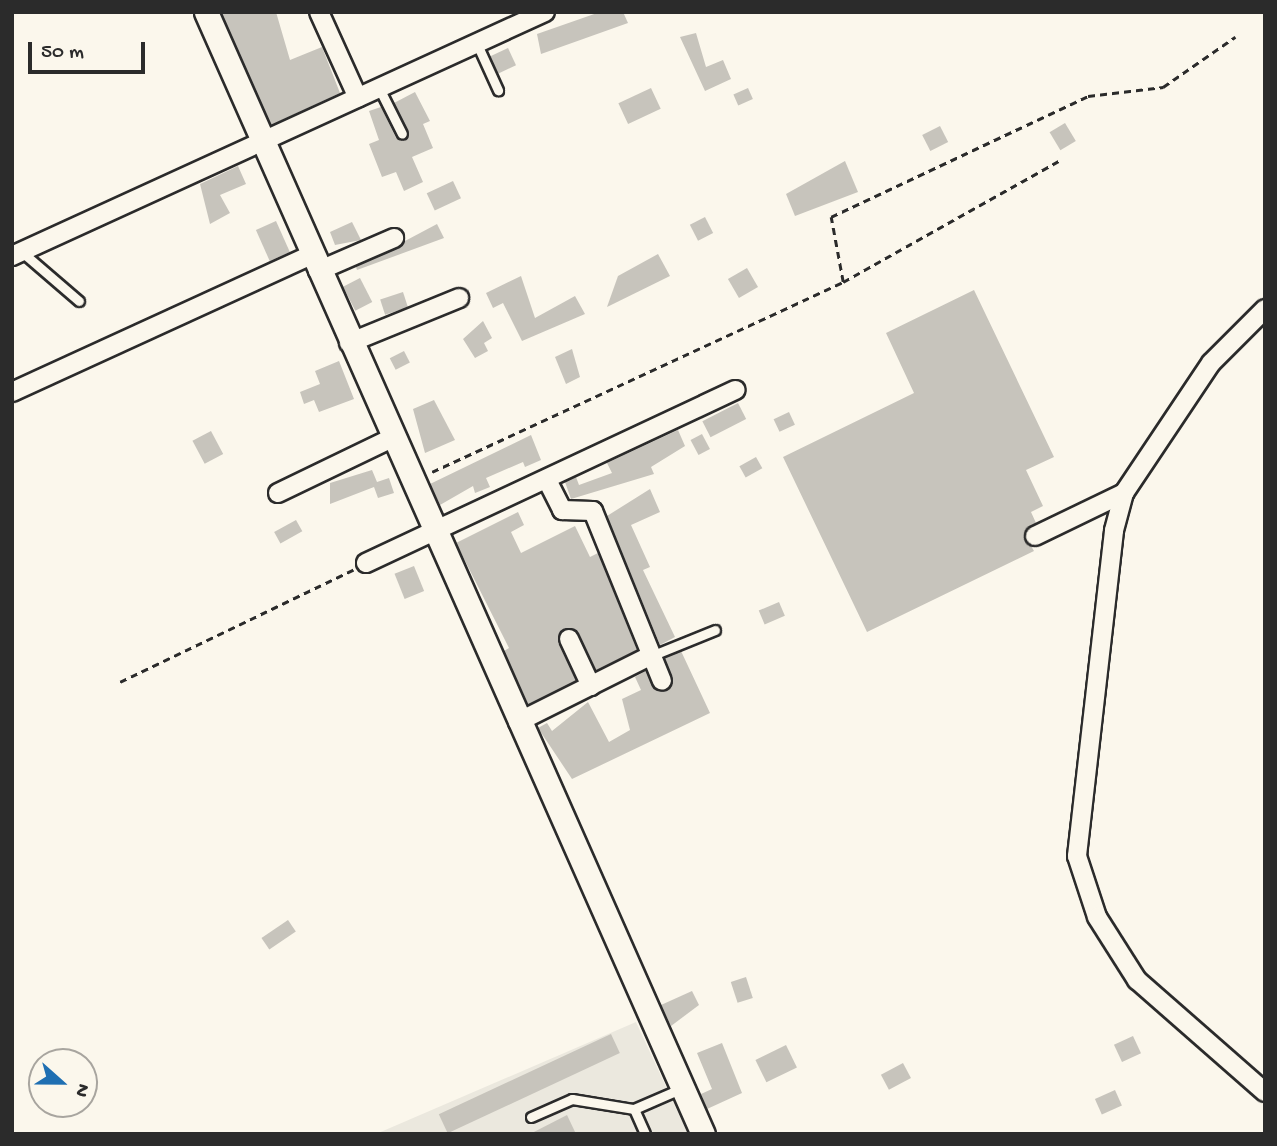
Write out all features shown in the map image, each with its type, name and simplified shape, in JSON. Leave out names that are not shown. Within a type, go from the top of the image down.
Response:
[{"type":"street","points":[[206,12],[264,140],[390,439],[413,481],[703,1134]]},
{"type":"street","points":[[319,12],[358,98]]},
{"type":"street","points":[[17,254],[541,13]]},
{"type":"street","points":[[12,392],[314,263],[394,238]]},
{"type":"street","points":[[349,342],[459,298]]},
{"type":"street","points":[[1265,309],[1211,363],[1124,493],[1114,531],[1077,856],[1083,885],[1137,980],[1265,1092]]},
{"type":"street","points":[[366,563],[436,534],[736,390]]},
{"type":"street","points":[[278,493],[390,439]]},
{"type":"street","points":[[547,480],[562,510],[593,511],[662,681]]},
{"type":"street","points":[[1035,536],[1124,493]]},
{"type":"street","points":[[569,639],[591,686]]},
{"type":"street","points":[[518,722],[650,656]]},
{"type":"lane","points":[[477,44],[498,89]]},
{"type":"lane","points":[[379,88],[402,134]]},
{"type":"lane","points":[[17,254],[79,301]]},
{"type":"lane","points":[[650,656],[715,630]]},
{"type":"lane","points":[[531,1117],[572,1099],[634,1109],[682,1088]]},
{"type":"lane","points":[[634,1109],[645,1134]]},
{"type":"path","points":[[843,282],[831,217],[1088,96],[1163,87],[1235,37]]},
{"type":"path","points":[[413,481],[843,282],[1062,159]]},
{"type":"path","points":[[120,682],[366,563]]},
{"type":"shaded area","points":[[636,1022],[688,1134],[376,1134]]},
{"type":"building","points":[[221,12],[276,12],[290,60],[322,47],[340,93],[271,125]]},
{"type":"building","points":[[600,12],[623,12],[628,23],[541,54],[537,34]]},
{"type":"building","points":[[696,33],[706,67],[723,60],[731,79],[705,91],[680,37]]},
{"type":"building","points":[[508,48],[516,65],[498,74],[490,56]]},
{"type":"building","points":[[651,88],[661,109],[628,124],[618,103]]},
{"type":"building","points":[[748,88],[753,99],[738,105],[733,95]]},
{"type":"building","points":[[415,92],[430,121],[423,124],[433,148],[412,157],[423,182],[404,191],[396,172],[382,177],[369,144],[379,140],[369,111],[381,107],[396,138],[404,140],[408,132],[394,103]]},
{"type":"building","points":[[1065,123],[1076,141],[1060,150],[1050,132]]},
{"type":"building","points":[[940,126],[948,142],[930,151],[922,135]]},
{"type":"building","points":[[845,161],[858,192],[795,216],[786,194]]},
{"type":"building","points":[[238,166],[246,184],[220,195],[230,213],[210,224],[200,184]]},
{"type":"building","points":[[453,181],[461,198],[435,210],[427,193]]},
{"type":"building","points":[[705,217],[713,233],[698,241],[690,225]]},
{"type":"building","points":[[276,221],[290,252],[270,261],[256,230]]},
{"type":"building","points":[[352,222],[361,240],[335,245],[330,232]]},
{"type":"building","points":[[437,224],[444,238],[357,270],[356,267]]},
{"type":"building","points":[[658,254],[670,276],[607,307],[618,276]]},
{"type":"building","points":[[747,268],[758,287],[739,298],[728,279]]},
{"type":"building","points":[[521,276],[535,318],[575,296],[585,314],[522,341],[503,303],[493,308],[486,293]]},
{"type":"building","points":[[360,278],[372,302],[355,311],[343,287]]},
{"type":"building","points":[[974,290],[1054,457],[1026,470],[1043,506],[1031,512],[1036,523],[1024,534],[1034,551],[867,632],[783,457],[914,393],[886,333]]},
{"type":"building","points":[[403,292],[408,307],[385,315],[380,299]]},
{"type":"building","points":[[483,321],[492,338],[484,343],[488,351],[475,358],[463,339]]},
{"type":"building","points":[[572,349],[580,377],[566,384],[555,357]]},
{"type":"building","points":[[404,351],[410,363],[396,370],[390,358]]},
{"type":"building","points":[[339,361],[354,399],[319,412],[314,400],[304,404],[300,392],[320,384],[315,371]]},
{"type":"building","points":[[434,400],[455,440],[425,453],[413,409]]},
{"type":"building","points":[[738,403],[746,419],[711,437],[702,421]]},
{"type":"building","points":[[789,412],[795,425],[780,432],[774,419]]},
{"type":"building","points":[[678,430],[685,446],[651,467],[654,474],[571,499],[565,482],[576,477],[579,485],[612,473],[607,463]]},
{"type":"building","points":[[211,431],[223,454],[205,464],[192,441]]},
{"type":"building","points":[[702,434],[710,449],[699,455],[691,440]]},
{"type":"building","points":[[531,435],[541,460],[525,467],[523,462],[486,478],[490,487],[475,493],[473,486],[440,505],[430,484]]},
{"type":"building","points":[[756,457],[762,468],[746,478],[739,466]]},
{"type":"building","points":[[372,470],[377,482],[389,478],[394,493],[378,498],[374,487],[330,504],[330,483]]},
{"type":"building","points":[[650,489],[660,512],[631,525],[650,567],[643,570],[675,637],[660,645],[607,516]]},
{"type":"building","points":[[518,512],[524,525],[511,532],[521,553],[575,526],[590,557],[598,553],[637,650],[596,670],[579,634],[564,629],[558,643],[576,680],[528,704],[504,651],[509,648],[456,543]]},
{"type":"building","points":[[296,520],[302,531],[280,543],[274,532]]},
{"type":"building","points":[[414,566],[424,591],[405,599],[395,574]]},
{"type":"building","points":[[779,602],[785,616],[765,624],[759,611]]},
{"type":"building","points":[[681,651],[710,713],[572,779],[538,728],[547,723],[552,731],[588,702],[609,742],[630,730],[622,699],[641,690],[635,677],[646,671],[655,689],[667,691],[673,682],[665,658]]},
{"type":"building","points":[[288,920],[296,932],[269,950],[261,938]]},
{"type":"building","points":[[746,977],[753,998],[738,1003],[731,982]]},
{"type":"building","points":[[692,991],[699,1005],[671,1026],[661,1005]]},
{"type":"building","points":[[611,1034],[620,1053],[448,1133],[439,1114]]},
{"type":"building","points":[[1133,1036],[1141,1053],[1122,1062],[1114,1045]]},
{"type":"building","points":[[722,1043],[742,1093],[707,1109],[701,1094],[712,1089],[697,1053]]},
{"type":"building","points":[[786,1045],[797,1067],[766,1082],[755,1060]]},
{"type":"building","points":[[903,1063],[911,1078],[889,1090],[881,1075]]},
{"type":"building","points":[[1115,1090],[1122,1106],[1102,1114],[1095,1099]]},
{"type":"building","points":[[567,1115],[576,1134],[530,1134]]}]
